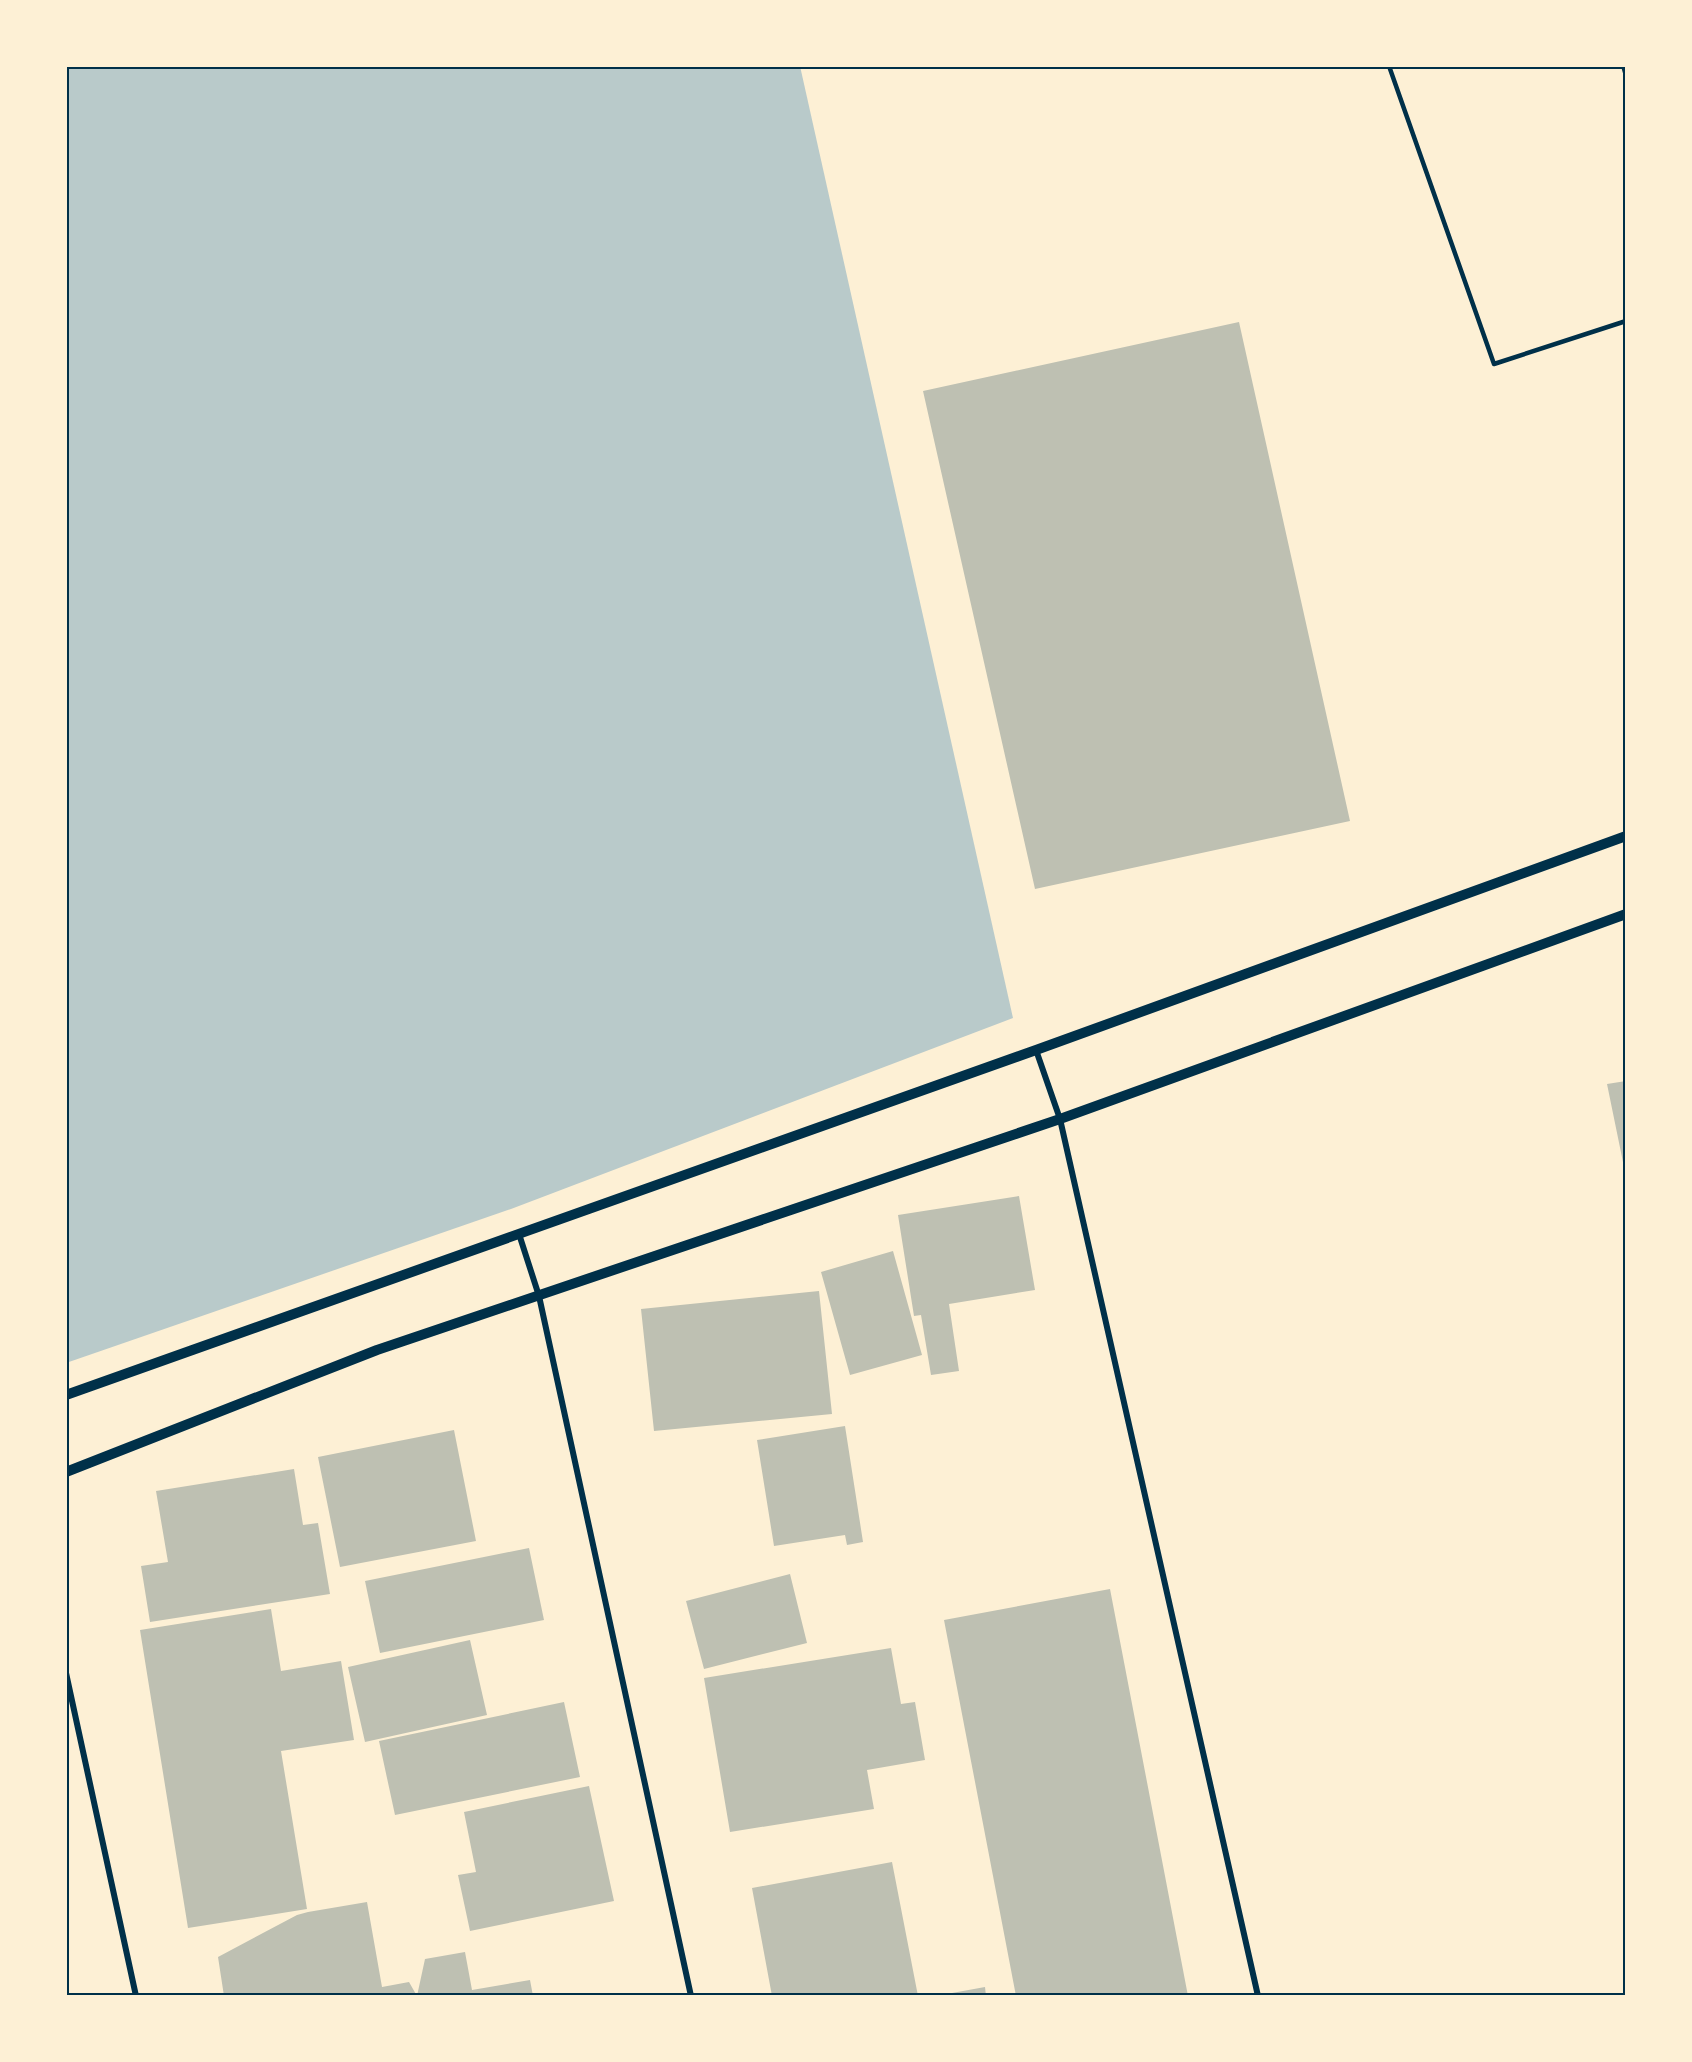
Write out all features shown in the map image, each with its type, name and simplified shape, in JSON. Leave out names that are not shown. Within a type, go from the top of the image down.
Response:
[{"type":"street","points":[[1624,66],[1626,73]]},
{"type":"street","points":[[66,1395],[1036,1050],[1626,836]]},
{"type":"street","points":[[66,1472],[377,1350],[1060,1119],[1626,914]]},
{"type":"street","points":[[1036,1050],[1060,1119],[1258,1996]]},
{"type":"street","points":[[519,1234],[540,1296],[691,1996]]},
{"type":"street","points":[[66,1673],[136,1996]]},
{"type":"lane","points":[[1389,66],[1494,364],[1626,321]]},
{"type":"shaded area","points":[[66,66],[800,66],[1013,1018],[511,1209],[66,1363]]},
{"type":"building","points":[[1239,322],[1350,821],[1035,889],[923,391]]},
{"type":"building","points":[[1626,1081],[1626,1172],[1625,1172],[1607,1084]]},
{"type":"building","points":[[1019,1196],[1035,1290],[949,1304],[959,1371],[931,1375],[921,1315],[914,1316],[898,1215]]},
{"type":"building","points":[[893,1251],[922,1355],[850,1375],[821,1272]]},
{"type":"building","points":[[819,1291],[832,1414],[654,1431],[641,1309]]},
{"type":"building","points":[[845,1426],[863,1542],[847,1545],[845,1535],[774,1546],[757,1440]]},
{"type":"building","points":[[454,1430],[476,1541],[340,1567],[318,1457]]},
{"type":"building","points":[[294,1469],[303,1525],[318,1523],[330,1594],[150,1622],[141,1566],[168,1562],[156,1491]]},
{"type":"building","points":[[529,1548],[544,1620],[380,1653],[365,1581]]},
{"type":"building","points":[[790,1574],[807,1643],[704,1669],[686,1601]]},
{"type":"building","points":[[1110,1589],[1188,1996],[1016,1996],[944,1620]]},
{"type":"building","points":[[271,1609],[281,1671],[341,1661],[354,1740],[281,1751],[307,1909],[188,1928],[140,1630]]},
{"type":"building","points":[[470,1640],[487,1715],[365,1742],[348,1667]]},
{"type":"building","points":[[891,1648],[901,1704],[915,1702],[925,1760],[867,1770],[874,1809],[730,1832],[704,1678]]},
{"type":"building","points":[[564,1702],[580,1777],[395,1815],[379,1741]]},
{"type":"building","points":[[589,1786],[614,1901],[470,1931],[458,1875],[476,1872],[464,1812]]},
{"type":"building","points":[[892,1862],[918,1996],[772,1996],[752,1888]]},
{"type":"building","points":[[367,1902],[382,1987],[409,1982],[417,1996],[224,1996],[218,1957],[297,1915]]},
{"type":"building","points":[[465,1952],[472,1990],[530,1980],[533,1996],[417,1996],[425,1959]]},
{"type":"building","points":[[985,1987],[986,1996],[941,1996],[941,1995]]}]
